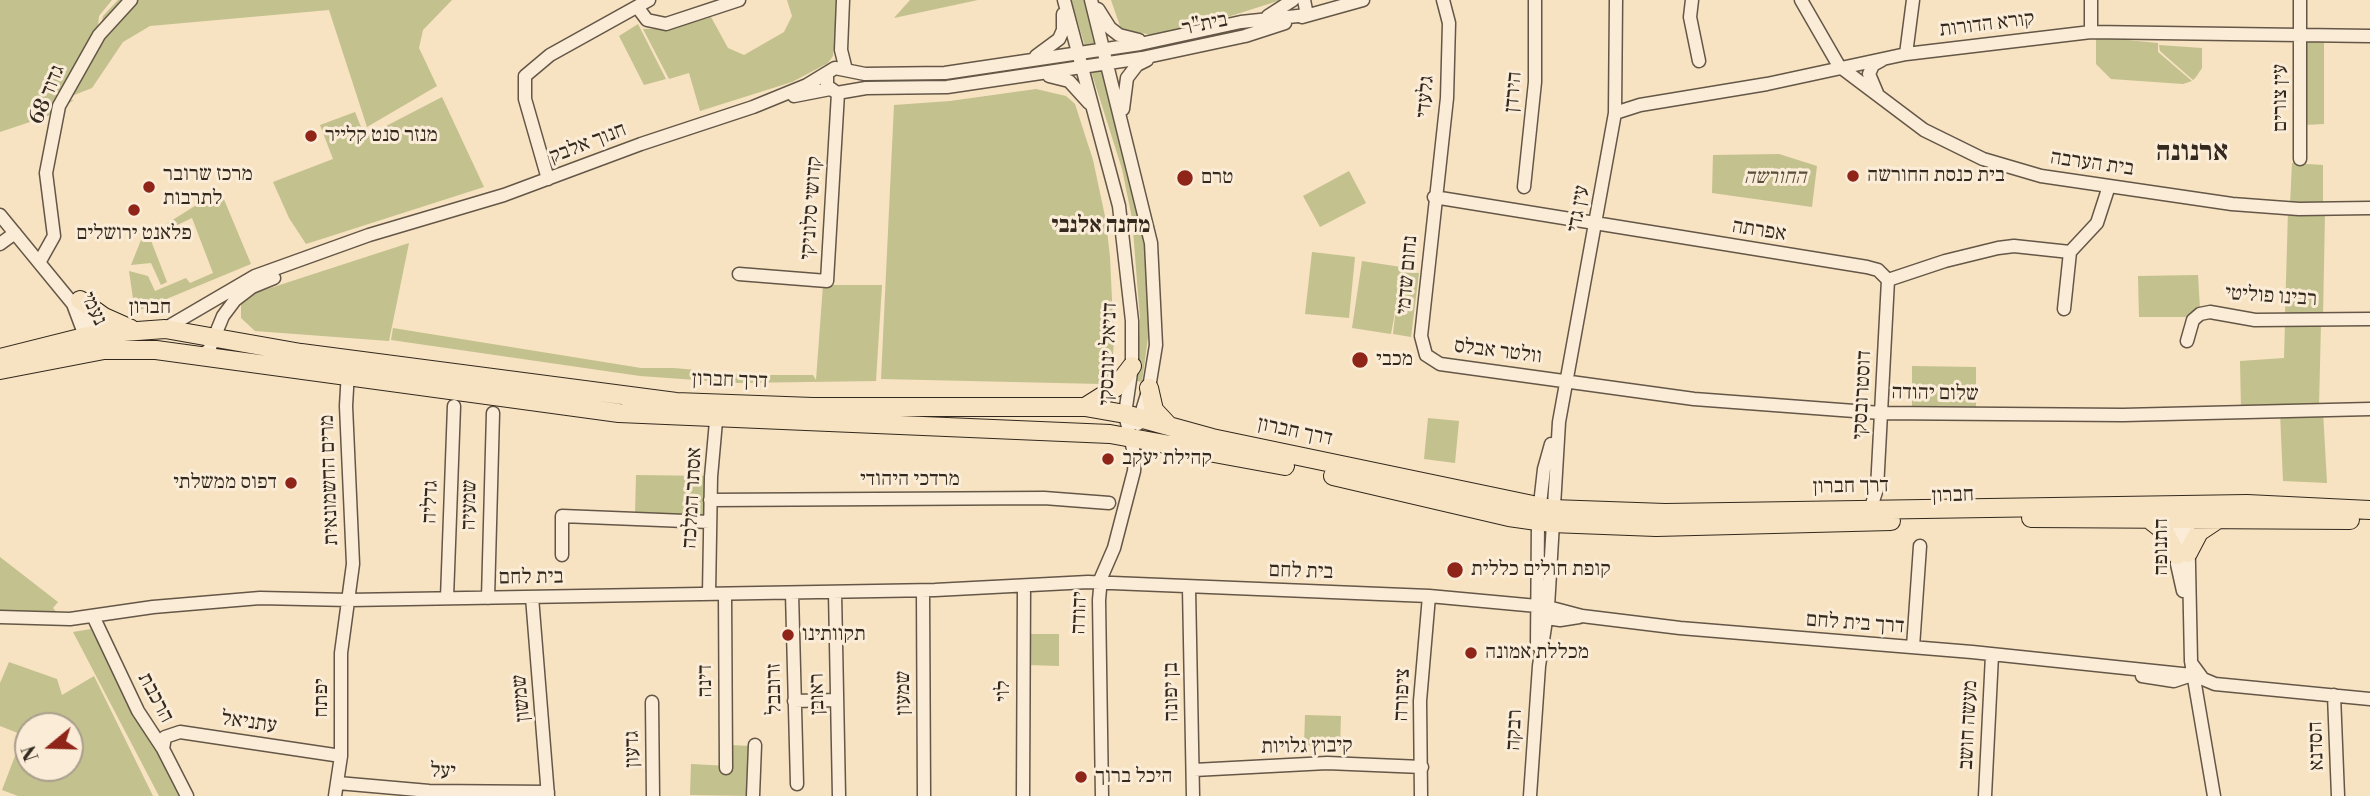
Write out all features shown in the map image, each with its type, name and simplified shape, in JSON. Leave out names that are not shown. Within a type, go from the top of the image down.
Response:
[{"type":"highway","points":[[80,300],[106,318],[134,330]]},
{"type":"highway","name":"חברון","points":[[91,340],[134,330],[165,329],[214,339]]},
{"type":"highway","name":"דרך חברון","points":[[214,339],[349,366],[606,395],[717,412],[1130,436],[1545,516],[1870,510],[2182,515],[2290,505],[2370,510]]},
{"type":"highway","points":[[0,358],[91,340]]},
{"type":"highway","points":[[0,370],[91,340]]},
{"type":"highway","name":"חברון","points":[[91,340],[136,349],[201,355]]},
{"type":"highway","points":[[201,355],[277,366],[349,366]]},
{"type":"highway","points":[[1085,407],[1115,388],[1132,366]]},
{"type":"highway","points":[[1149,388],[1154,410],[1168,425]]},
{"type":"highway","name":"דרך חברון","points":[[717,412],[1085,407],[1133,416],[1214,438],[1545,516]]},
{"type":"highway","name":"חברון","points":[[1545,516],[1667,527],[1991,518],[2150,520],[2182,515],[2220,519],[2370,521]]},
{"type":"highway","points":[[2150,520],[2164,531],[2183,554],[2198,534],[2220,519]]},
{"type":"street","name":"גדוד 68","points":[[45,265],[52,244],[53,221],[46,159],[59,106],[100,35],[131,0]]},
{"type":"street","points":[[548,179],[525,99],[525,76],[550,55],[644,4],[648,20],[666,24],[740,0]]},
{"type":"street","points":[[839,71],[850,84],[838,91],[826,82],[839,71],[843,0]]},
{"type":"street","points":[[1021,62],[1044,52],[1059,39],[1063,30],[1063,0]]},
{"type":"street","name":"דניאל ינובסקי","points":[[1063,0],[1096,113],[1119,206],[1127,257],[1132,321],[1133,416],[1130,436]]},
{"type":"street","points":[[1092,0],[1110,28],[1119,35],[1153,41]]},
{"type":"street","name":"דניאל ינובסקי","points":[[1092,0],[1151,243],[1156,345],[1149,388],[1133,416]]},
{"type":"street","name":"בית\"ר","points":[[1108,64],[1245,36],[1363,0]]},
{"type":"street","name":"גלעדי","points":[[1434,197],[1448,79],[1449,23],[1444,0]]},
{"type":"street","name":"הירדן","points":[[1524,187],[1535,82],[1535,0]]},
{"type":"street","name":"עין גדי","points":[[1545,516],[1559,422],[1615,113],[1616,0]]},
{"type":"street","points":[[1692,0],[1690,17],[1699,61]]},
{"type":"street","points":[[1801,0],[1839,66]]},
{"type":"street","points":[[1906,54],[1913,0]]},
{"type":"street","points":[[2091,0],[2091,33]]},
{"type":"street","name":"עין צורים","points":[[2300,0],[2300,159]]},
{"type":"street","points":[[1296,1],[1307,15]]},
{"type":"street","name":"בית\"ר","points":[[1251,21],[1296,1]]},
{"type":"street","name":"בית\"ר","points":[[1104,49],[1251,21],[1307,15]]},
{"type":"street","name":"קורא הדורות","points":[[1615,113],[1906,54],[2091,33],[2370,36]]},
{"type":"street","name":"חנוך אלבק","points":[[165,329],[184,321],[255,276],[369,235],[548,179],[753,107],[839,71],[927,75],[1104,49]]},
{"type":"street","points":[[1123,124],[1127,78],[1137,65],[1156,55]]},
{"type":"street","points":[[1886,103],[1868,77],[1872,65],[1889,57]]},
{"type":"street","name":"חנוך אלבק","points":[[753,107],[838,91],[947,87],[1108,64]]},
{"type":"street","name":"בית הערבה","points":[[1839,66],[1924,130],[1983,159],[2041,176],[2232,204],[2299,209],[2370,208]]},
{"type":"street","points":[[1017,77],[1051,76],[1069,81],[1081,91],[1096,113]]},
{"type":"street","name":"קדושי סלוניקי","points":[[740,274],[827,281],[838,91]]},
{"type":"street","points":[[2064,309],[2070,252],[2097,223],[2109,186]]},
{"type":"street","name":"אפרתה","points":[[1434,197],[1878,270],[1888,280]]},
{"type":"street","name":"נחום שדמי","points":[[1426,355],[1421,336],[1434,197]]},
{"type":"street","name":"נעמי","points":[[0,215],[80,300],[91,340]]},
{"type":"street","name":"חנוך אלבק","points":[[201,355],[209,350],[228,308],[252,286],[428,225],[436,216]]},
{"type":"street","points":[[0,244],[15,233]]},
{"type":"street","points":[[1888,280],[1945,261],[2014,246],[2070,252]]},
{"type":"street","name":"נעמי","points":[[45,265],[73,304],[91,340]]},
{"type":"street","name":"דוסטרובסקי","points":[[1870,510],[1877,489],[1888,280]]},
{"type":"street","name":"רבינו פוליטי","points":[[2187,341],[2193,320],[2210,312],[2255,320],[2370,319]]},
{"type":"street","name":"וולטר אבלס","points":[[1426,355],[1440,364],[1568,380]]},
{"type":"street","name":"מרים החשמונאית","points":[[349,366],[346,406],[353,564],[349,600]]},
{"type":"street","name":"שלום יהודה","points":[[1568,380],[1694,399],[1881,413],[2304,412],[2370,409]]},
{"type":"street","name":"גדליה","points":[[447,598],[454,406]]},
{"type":"street","name":"אסתר המלכה","points":[[709,594],[710,500],[717,412]]},
{"type":"street","name":"שמעיה","points":[[488,598],[493,414]]},
{"type":"street","name":"יהודה","points":[[1102,796],[1100,583],[1114,548],[1134,471],[1130,436]]},
{"type":"street","name":"מרדכי היהודי","points":[[710,500],[1044,498],[1109,503]]},
{"type":"street","name":"התנופה","points":[[2182,515],[2183,554],[2179,577],[2188,603],[2190,661],[2214,796]]},
{"type":"street","points":[[562,555],[562,516],[710,522]]},
{"type":"street","name":"רבקה","points":[[1543,610],[1536,582],[1545,516]]},
{"type":"street","name":"רבקה","points":[[1531,796],[1543,610],[1545,516]]},
{"type":"street","points":[[1913,648],[1920,546]]},
{"type":"street","points":[[1511,604],[1527,593],[1536,582]]},
{"type":"street","name":"בית לחם","points":[[0,617],[47,619],[93,616],[223,599],[349,600],[792,593],[1100,583],[1429,596],[1543,610]]},
{"type":"street","name":"לוי","points":[[1023,796],[1024,586]]},
{"type":"street","name":"בית לחם","points":[[1064,586],[1090,592],[1099,600]]},
{"type":"street","name":"בן יפונה","points":[[1189,588],[1193,796]]},
{"type":"street","name":"שמעון","points":[[923,590],[924,796]]},
{"type":"street","name":"ראובן","points":[[835,592],[839,796]]},
{"type":"street","name":"זרובבל","points":[[792,593],[797,784]]},
{"type":"street","name":"דינה","points":[[725,594],[726,768]]},
{"type":"street","name":"ציפורה","points":[[1421,796],[1420,701],[1429,596]]},
{"type":"street","name":"שמשון","points":[[532,597],[548,794]]},
{"type":"street","name":"יפתח","points":[[335,796],[341,756],[341,653],[349,600]]},
{"type":"street","name":"דרך בית לחם","points":[[1543,610],[1837,643],[2125,669],[2164,681],[2177,681],[2192,675]]},
{"type":"street","name":"הרכבת","points":[[93,616],[138,711],[163,749],[187,796]]},
{"type":"street","name":"מעשה חושב","points":[[1985,796],[1992,655]]},
{"type":"street","points":[[2190,661],[2207,681],[2370,699]]},
{"type":"street","name":"הסדנא","points":[[2334,695],[2338,796]]},
{"type":"street","points":[[794,701],[837,700]]},
{"type":"street","name":"גדעון","points":[[652,702],[653,796]]},
{"type":"street","name":"עתניאל","points":[[163,749],[165,737],[176,732],[341,756]]},
{"type":"street","points":[[753,796],[755,745]]},
{"type":"street","name":"קיבוץ גלויות","points":[[1194,770],[1327,763],[1422,766]]},
{"type":"street","name":"יעל","points":[[338,783],[429,794],[548,794]]},
{"type":"green space","points":[[0,0],[112,0],[99,16],[98,27],[57,102],[74,100],[48,116],[0,132]]},
{"type":"green space","points":[[118,0],[452,0],[423,30],[419,48],[437,86],[367,127],[329,10],[150,26],[123,42],[92,88],[64,99],[95,47],[103,16]]},
{"type":"green space","points":[[787,0],[839,0],[833,56],[828,63],[792,82],[700,111],[689,73],[669,79],[643,29],[674,28],[711,17],[728,48],[744,55],[784,32],[792,16]]},
{"type":"green space","points":[[910,0],[978,0],[894,18]]},
{"type":"green space","points":[[1071,0],[1085,0],[1098,46],[1085,46]]},
{"type":"green space","points":[[1111,0],[1281,0],[1215,21],[1152,35],[1121,29]]},
{"type":"green space","points":[[638,24],[666,79],[644,85],[619,36]]},
{"type":"green space","points":[[2096,37],[2158,43],[2158,52],[2192,81],[2183,84],[2111,79],[2096,64]]},
{"type":"green space","points":[[2302,41],[2324,42],[2324,124],[2304,125]]},
{"type":"green space","points":[[2159,45],[2202,48],[2202,68],[2196,77],[2193,80],[2160,51]]},
{"type":"green space","points":[[1102,69],[1146,246],[1149,330],[1142,382],[1137,381],[1140,319],[1132,218],[1122,169],[1091,71]]},
{"type":"green space","points":[[1036,89],[1066,96],[1075,104],[1093,160],[1106,221],[1110,257],[1114,342],[1111,378],[1102,384],[881,379],[894,105],[950,101]]},
{"type":"green space","points":[[442,97],[484,187],[306,244],[289,218],[273,182],[333,159],[320,125],[355,112],[365,137]]},
{"type":"green space","name":"החורשה","points":[[1779,154],[1817,166],[1812,207],[1712,193],[1713,155]]},
{"type":"green space","points":[[2292,163],[2323,165],[2323,205],[2290,205]]},
{"type":"green space","points":[[1349,171],[1366,203],[1320,227],[1303,196]]},
{"type":"green space","points":[[220,190],[251,264],[135,312],[129,271],[148,276],[155,291],[186,278],[190,283],[213,273],[192,218],[150,238],[167,282],[161,285],[151,263],[131,265],[141,240]]},
{"type":"green space","points":[[2288,211],[2325,213],[2323,316],[2285,315]]},
{"type":"green space","points":[[409,243],[389,341],[255,331],[241,318],[241,303],[255,293]]},
{"type":"green space","points":[[1312,252],[1355,257],[1349,318],[1305,314]]},
{"type":"green space","points":[[1362,261],[1401,267],[1401,272],[1419,273],[1411,337],[1393,334],[1396,307],[1391,334],[1352,328]]},
{"type":"green space","points":[[2198,275],[2200,309],[2189,317],[2139,317],[2138,276]]},
{"type":"green space","points":[[823,285],[882,285],[876,381],[738,383],[640,376],[391,340],[393,328],[641,368],[751,375],[813,375],[816,380]]},
{"type":"green space","points":[[2285,323],[2321,323],[2319,406],[2241,409],[2240,361],[2284,358]]},
{"type":"green space","points":[[1912,366],[1976,367],[1976,407],[1912,406]]},
{"type":"green space","points":[[2323,411],[2327,483],[2283,481],[2280,412]]},
{"type":"green space","points":[[1428,418],[1459,421],[1455,463],[1424,459]]},
{"type":"green space","points":[[636,475],[708,476],[705,518],[635,515]]},
{"type":"green space","points":[[0,557],[58,602],[53,608],[59,615],[0,613]]},
{"type":"green space","points":[[91,629],[183,796],[159,796],[73,632]]},
{"type":"green space","points":[[1028,634],[1059,634],[1059,666],[1028,665]]},
{"type":"green space","points":[[9,662],[57,679],[62,695],[94,676],[153,796],[18,796],[2,790],[14,759],[14,782],[84,782],[84,712],[14,712],[14,731],[0,726],[0,683]]},
{"type":"green space","points":[[1305,715],[1341,716],[1340,746],[1304,745]]},
{"type":"green space","points":[[730,745],[751,746],[750,796],[690,795],[691,764],[729,766]]},
{"type":"place","name":"מנזר סנט קלייר","points":[[311,136]]},
{"type":"place","name":"בית כנסת החורשה","points":[[1853,176]]},
{"type":"place","name":"טרם","points":[[1185,178]]},
{"type":"place","name":"מרכז שרובר לתרבות","points":[[149,187]]},
{"type":"place","name":"פלאנט ירושלים","points":[[134,210]]},
{"type":"place","name":"מכבי","points":[[1360,360]]},
{"type":"place","name":"קהילת יעקב","points":[[1108,459]]},
{"type":"place","name":"דפוס ממשלתי","points":[[291,483]]},
{"type":"place","name":"קופת חולים כללית","points":[[1455,570]]},
{"type":"place","name":"תקוותינו","points":[[788,635]]},
{"type":"place","name":"מכללת אמונה","points":[[1471,653]]},
{"type":"place","name":"היכל ברוך","points":[[1081,777]]},
{"type":"district","name":"ארנונה","points":[[2192,153]]},
{"type":"district","name":"מחנה אלנבי","points":[[1101,226]]}]
